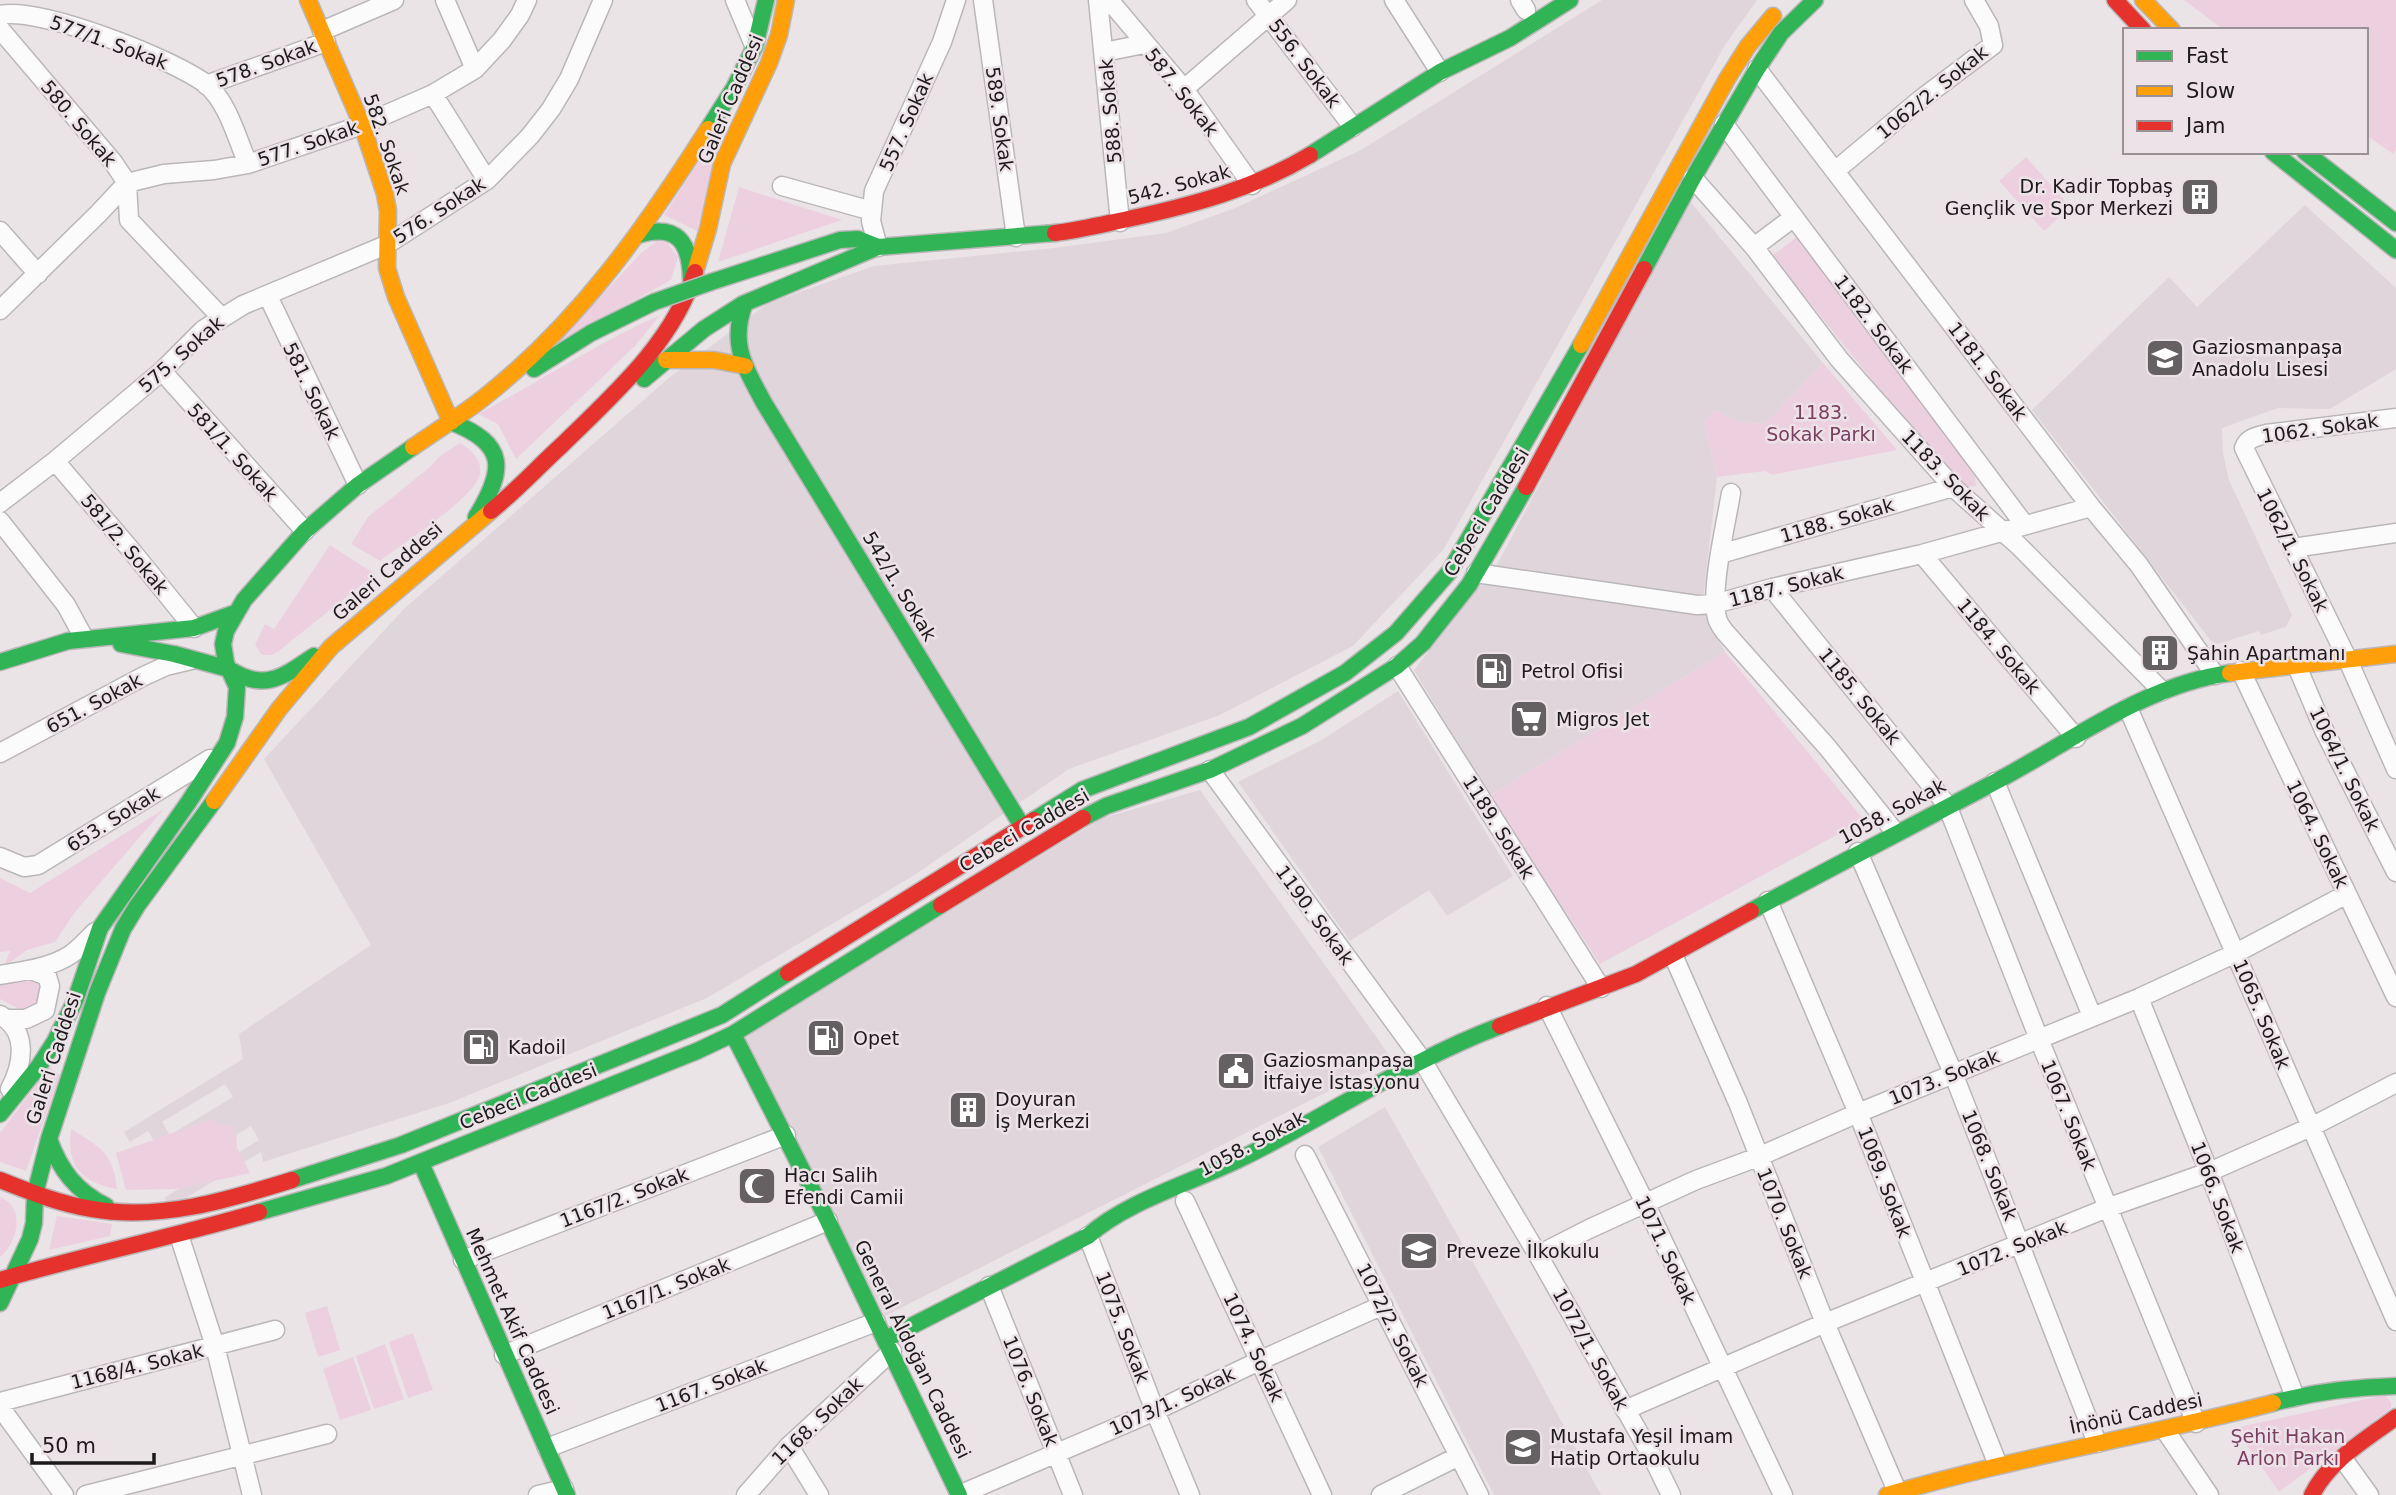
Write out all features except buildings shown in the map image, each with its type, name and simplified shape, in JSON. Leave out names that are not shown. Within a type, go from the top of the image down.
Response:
[{"type":"main road","name":"582. Sokak","points":[[308,0],[362,125],[385,194],[387,268],[396,297],[450,422]]},
{"type":"main road","name":"Galeri Caddesi","points":[[1,1113],[39,1066],[55,1041],[75,1001],[100,928],[222,752],[236,717],[237,687],[223,653],[226,631],[235,613],[255,586],[305,531],[358,485],[486,395],[558,329],[604,280],[638,235],[728,97],[755,46],[766,0]]},
{"type":"main road","name":"Galeri Caddesi","points":[[0,1303],[7,1278],[30,1239],[34,1223],[35,1194],[49,1139],[97,993],[123,929],[279,709],[331,647],[466,530],[508,498],[647,356],[672,321],[691,285],[708,229],[722,164],[769,63],[779,35],[786,0]]},
{"type":"main road","name":"542. Sokak","points":[[1458,62],[1523,5],[1543,0]]},
{"type":"main road","name":"542. Sokak","points":[[878,247],[1016,237],[1120,222],[1252,186],[1309,156],[1440,72],[1510,38],[1570,0]]},
{"type":"main road","points":[[2115,0],[2141,28]]},
{"type":"main road","points":[[2143,0],[2170,28]]},
{"type":"main road","name":"Cebeci Caddesi","points":[[7,1278],[179,1235],[373,1180],[422,1163],[733,1034],[1064,828],[1106,807],[1210,770],[1303,726],[1397,666],[1423,643],[1472,579],[1546,452],[1693,178],[1770,48],[1822,3]]},
{"type":"main road","name":"Cebeci Caddesi","points":[[0,1180],[73,1205],[118,1212],[181,1209],[229,1199],[401,1145],[722,1015],[1082,790],[1248,727],[1345,673],[1396,633],[1450,571],[1564,375],[1727,79],[1748,46],[1783,5]]},
{"type":"main road","points":[[2276,154],[2396,250]]},
{"type":"main road","points":[[2308,154],[2396,223]]},
{"type":"main road","points":[[638,235],[657,229],[676,234],[684,243],[690,260],[691,285]]},
{"type":"main road","points":[[486,395],[509,385],[591,333],[653,302],[840,240],[858,239],[878,247]]},
{"type":"main road","points":[[588,419],[624,396],[707,327],[745,303],[878,247]]},
{"type":"main road","name":"542/1. Sokak","points":[[745,303],[738,317],[735,333],[739,354],[764,403],[1035,847]]},
{"type":"main road","points":[[666,360],[713,360],[745,366]]},
{"type":"main road","points":[[450,422],[477,432],[486,440],[495,453],[497,466],[492,490],[466,530]]},
{"type":"main road","points":[[1450,571],[1472,579]]},
{"type":"main road","points":[[1,660],[84,638],[194,628],[235,613]]},
{"type":"main road","points":[[104,637],[130,647],[174,654],[229,669],[250,681],[272,682],[331,647]]},
{"type":"main road","name":"1058. Sokak","points":[[1088,1236],[1101,1235],[1298,1143],[1422,1060],[1547,1006],[1601,988],[1673,955],[1895,832],[1995,782],[2162,691],[2241,671],[2396,654]]},
{"type":"main road","name":"General Aldoğan Caddesi","points":[[722,1015],[786,1135],[959,1495]]},
{"type":"main road","points":[[422,1163],[424,1149],[439,1130]]},
{"type":"main road","points":[[49,1139],[57,1164],[70,1181],[97,1202],[118,1212]]},
{"type":"main road","name":"Mehmet Akif Caddesi","points":[[422,1163],[565,1492]]},
{"type":"main road","name":"1058. Sokak","points":[[889,1345],[989,1286],[1088,1236],[1098,1226],[1121,1213],[1174,1201]]},
{"type":"main road","name":"İnönü Caddesi","points":[[1892,1493],[1998,1465],[2196,1423],[2295,1396],[2396,1386]]},
{"type":"main road","points":[[2310,1492],[2343,1459],[2396,1417]]},
{"type":"street","name":"578. Sokak","points":[[206,85],[324,36],[394,0]]},
{"type":"street","points":[[445,0],[475,69]]},
{"type":"street","name":"577. Sokak","points":[[127,183],[164,174],[248,164],[362,125],[433,94],[475,69],[502,40],[527,0]]},
{"type":"street","name":"576. Sokak","points":[[386,246],[487,180],[530,136],[569,79],[603,0]]},
{"type":"street","points":[[735,0],[755,46]]},
{"type":"street","name":"557. Sokak","points":[[878,247],[871,221],[874,191],[942,41],[956,0]]},
{"type":"street","name":"589. Sokak","points":[[983,0],[1016,237]]},
{"type":"street","name":"588. Sokak","points":[[1098,0],[1120,222]]},
{"type":"street","name":"587. Sokak","points":[[1109,0],[1184,89],[1252,186]]},
{"type":"street","name":"556. Sokak","points":[[1256,0],[1353,127]]},
{"type":"street","points":[[1184,89],[1287,0]]},
{"type":"street","points":[[1394,0],[1440,72]]},
{"type":"street","name":"1062/2. Sokak","points":[[1835,172],[1920,100],[1993,46],[1989,26],[1974,0]]},
{"type":"street","name":"577/1. Sokak","points":[[0,15],[33,15],[77,27],[170,62],[206,85],[222,104],[248,164]]},
{"type":"street","name":"580. Sokak","points":[[0,29],[113,162],[127,183],[129,220],[221,317]]},
{"type":"street","points":[[1104,52],[1144,44]]},
{"type":"street","name":"1181. Sokak","points":[[1757,69],[2091,507],[2139,565],[2215,676]]},
{"type":"street","points":[[433,94],[487,180]]},
{"type":"street","name":"1182. Sokak","points":[[1724,124],[2024,524]]},
{"type":"street","name":"1183. Sokak","points":[[1693,178],[1754,247],[1839,359],[1953,487],[2038,564],[2162,691]]},
{"type":"street","points":[[0,310],[127,183]]},
{"type":"street","points":[[782,186],[872,211]]},
{"type":"street","points":[[1754,247],[1794,217]]},
{"type":"street","points":[[0,231],[38,274]]},
{"type":"street","name":"575. Sokak","points":[[0,503],[55,461],[162,371],[203,330],[221,317],[243,305],[386,246]]},
{"type":"street","name":"581. Sokak","points":[[268,296],[358,485]]},
{"type":"street","name":"581/1. Sokak","points":[[162,371],[305,531]]},
{"type":"street","name":"1062. Sokak","points":[[2246,442],[2266,434],[2396,418]]},
{"type":"street","name":"1062/1. Sokak","points":[[2246,442],[2244,448],[2247,457],[2347,658],[2396,769]]},
{"type":"street","name":"581/2. Sokak","points":[[55,461],[194,628]]},
{"type":"street","name":"1188. Sokak","points":[[1720,554],[1953,487]]},
{"type":"street","points":[[1731,493],[1720,554],[1715,604],[1718,621],[1828,748],[1895,832]]},
{"type":"street","name":"1187. Sokak","points":[[1472,579],[1697,605],[1715,604],[1772,588],[1922,554],[2091,507]]},
{"type":"street","points":[[0,521],[66,605],[84,638]]},
{"type":"street","points":[[2293,548],[2396,533]]},
{"type":"street","name":"1184. Sokak","points":[[1922,554],[2076,738]]},
{"type":"street","name":"1185. Sokak","points":[[1772,588],[1947,805]]},
{"type":"street","name":"651. Sokak","points":[[0,752],[144,676],[166,666],[191,660]]},
{"type":"street","name":"1064/1. Sokak","points":[[2295,664],[2324,730],[2396,872]]},
{"type":"street","name":"1189. Sokak","points":[[1397,666],[1601,988]]},
{"type":"street","name":"1064. Sokak","points":[[2241,671],[2396,997]]},
{"type":"street","name":"1065. Sokak","points":[[2128,708],[2396,1321]]},
{"type":"street","name":"653. Sokak","points":[[0,858],[24,867],[38,865],[222,752]]},
{"type":"street","name":"1190. Sokak","points":[[1210,770],[1422,1060]]},
{"type":"street","points":[[1995,782],[2092,1016]]},
{"type":"street","name":"1067. Sokak","points":[[1947,805],[2107,1208],[2196,1423]]},
{"type":"street","name":"1068. Sokak","points":[[1858,852],[1953,1073],[2097,1444]]},
{"type":"street","name":"1073. Sokak","points":[[1538,1255],[1696,1180],[1758,1157],[1858,1112],[2139,998],[2236,953],[2347,894]]},
{"type":"street","name":"1069. Sokak","points":[[1768,901],[1858,1112],[1998,1465]]},
{"type":"street","points":[[0,975],[31,970],[70,955],[100,928]]},
{"type":"street","name":"1070. Sokak","points":[[1673,955],[1738,1103],[1892,1493]]},
{"type":"street","points":[[3,1017],[26,1019],[45,1010],[50,986],[47,976],[31,970]]},
{"type":"street","name":"1066. Sokak","points":[[2139,998],[2295,1396]]},
{"type":"street","name":"1071. Sokak","points":[[1547,1006],[1645,1203],[1783,1495]]},
{"type":"street","points":[[1,1113],[21,1062],[17,1032],[3,1017]]},
{"type":"street","name":"1072/1. Sokak","points":[[1422,1060],[1538,1255],[1671,1495]]},
{"type":"street","name":"1072. Sokak","points":[[1625,1410],[1721,1367],[2107,1208],[2209,1171],[2311,1127],[2396,1083]]},
{"type":"street","name":"1167/2. Sokak","points":[[463,1260],[786,1135]]},
{"type":"street","name":"1072/2. Sokak","points":[[1298,1143],[1479,1495]]},
{"type":"street","name":"1074. Sokak","points":[[1174,1201],[1261,1360],[1322,1495]]},
{"type":"street","name":"1167/1. Sokak","points":[[505,1355],[828,1221]]},
{"type":"street","points":[[179,1235],[215,1346],[252,1495]]},
{"type":"street","name":"1075. Sokak","points":[[1088,1236],[1190,1495]]},
{"type":"street","name":"1076. Sokak","points":[[989,1286],[1073,1495]]},
{"type":"street","name":"1073/1. Sokak","points":[[959,1495],[1155,1411],[1383,1305]]},
{"type":"street","name":"1167. Sokak","points":[[547,1448],[876,1322]]},
{"type":"street","name":"1168/4. Sokak","points":[[0,1402],[275,1330]]},
{"type":"street","name":"1168. Sokak","points":[[746,1495],[789,1446],[889,1345]]},
{"type":"street","points":[[0,1408],[64,1495]]},
{"type":"street","points":[[2165,1430],[2209,1495]]},
{"type":"street","points":[[86,1495],[327,1434]]},
{"type":"street","points":[[789,1446],[819,1495]]},
{"type":"street","points":[[1381,1495],[1459,1457]]},
{"type":"street","points":[[2343,1459],[2369,1495]]},
{"type":"street","points":[[1942,1479],[1951,1495]]},
{"type":"street","points":[[538,1495],[565,1492]]},
{"type":"shaded area","points":[[1602,0],[1757,0],[1725,45],[1444,549],[1353,646],[1220,715],[1069,769],[913,876],[707,998],[452,1102],[263,1162],[261,1152],[170,1208],[164,1198],[182,1187],[148,1131],[130,1142],[124,1132],[243,1059],[239,1034],[371,945],[264,759],[405,608],[670,377],[768,303],[874,266],[1054,248],[1166,233],[1235,208],[1361,150]],"holes":[[[225,1084],[233,1097],[170,1135],[162,1122]],[[251,1126],[259,1140],[197,1178],[188,1164]]]},
{"type":"shaded area","points":[[1689,200],[1823,363],[1765,424],[1737,422],[1715,410],[1704,422],[1717,477],[1702,610],[1725,652],[1489,796],[1414,670],[1498,563]]},
{"type":"shaded area","points":[[2305,205],[2396,288],[2396,369],[2330,409],[2278,408],[2222,428],[2223,453],[2229,480],[2292,615],[2286,627],[2261,635],[2259,631],[2218,644],[2211,641],[2032,410],[2169,277],[2197,307]]},
{"type":"shaded area","points":[[1398,691],[1513,876],[1447,916],[1429,890],[1350,941],[1238,782],[1320,741]]},
{"type":"shaded area","points":[[1200,790],[1392,1059],[885,1316],[744,1036],[1103,818]]},
{"type":"shaded area","name":"Preveze İlkokulu","points":[[1385,1107],[1525,1354],[1601,1495],[1494,1495],[1318,1147]]},
{"type":"green space","points":[[2184,0],[2396,0],[2396,150],[2393,154],[2368,136],[2368,28],[2221,28]]},
{"type":"green space","points":[[729,114],[697,231],[664,215]]},
{"type":"green space","points":[[2026,157],[2070,207],[2044,231],[1999,181]]},
{"type":"green space","points":[[739,187],[842,220],[718,262]]},
{"type":"green space","points":[[1802,233],[1975,476],[1976,486],[1968,487],[1964,484],[1905,421],[1772,256]]},
{"type":"green space","points":[[657,241],[667,243],[678,257],[671,280],[556,344],[641,253]]},
{"type":"green space","points":[[660,315],[635,346],[516,459],[498,424],[478,414],[614,338]]},
{"type":"green space","name":"1183. Sokak Parkı","points":[[1823,363],[1897,450],[1772,475],[1765,471],[1717,477],[1704,422],[1715,410],[1737,422],[1765,424]]},
{"type":"green space","points":[[460,443],[473,453],[480,466],[479,477],[463,497],[380,561],[351,544],[368,517],[440,456]]},
{"type":"green space","points":[[330,545],[375,574],[280,650],[272,655],[262,655],[255,645],[265,624],[274,629]]},
{"type":"green space","points":[[1725,652],[1864,820],[1600,964],[1489,796]]},
{"type":"green space","points":[[164,809],[75,912],[55,942],[27,950],[4,967],[10,951],[0,952],[0,878],[30,893]]},
{"type":"green space","points":[[32,978],[40,982],[41,988],[36,1005],[21,1010],[0,999],[0,984]]},
{"type":"green space","points":[[50,1067],[60,1075],[26,1171],[0,1162],[0,1133]]},
{"type":"green space","points":[[213,1119],[233,1127],[236,1131],[237,1148],[250,1173],[177,1189],[126,1190],[116,1153]]},
{"type":"green space","points":[[71,1129],[103,1152],[112,1167],[117,1189],[94,1182],[79,1170],[71,1153]]},
{"type":"green space","points":[[0,1197],[14,1209],[16,1226],[11,1243],[0,1257]]},
{"type":"green space","points":[[57,1216],[112,1224],[110,1236],[49,1250]]},
{"type":"green space","points":[[327,1306],[340,1350],[318,1357],[305,1313]]},
{"type":"green space","points":[[413,1333],[433,1390],[408,1398],[389,1342]]},
{"type":"green space","points":[[385,1344],[404,1399],[374,1409],[356,1356]]},
{"type":"green space","points":[[353,1357],[371,1410],[340,1420],[323,1369]]},
{"type":"green space","name":"Şehit Hakan Arlon Parkı","points":[[2385,1395],[2391,1408],[2279,1492],[2235,1428]]},
{"type":"traffic: fast","points":[[708,129],[734,88],[755,46],[766,0]]},
{"type":"traffic: fast","points":[[1310,155],[1440,72],[1510,38],[1570,0]]},
{"type":"traffic: fast","points":[[1644,269],[1693,178],[1757,69],[1781,33],[1815,0]]},
{"type":"traffic: fast","points":[[2276,154],[2396,250]]},
{"type":"traffic: fast","points":[[2308,154],[2396,223]]},
{"type":"traffic: fast","points":[[638,235],[663,232],[679,239],[688,255],[691,279]]},
{"type":"traffic: fast","points":[[644,379],[704,329],[743,304],[878,247],[1055,233]]},
{"type":"traffic: fast","points":[[711,282],[840,240],[858,239],[878,247]]},
{"type":"traffic: fast","points":[[654,302],[711,282]]},
{"type":"traffic: fast","points":[[534,369],[591,333],[654,302]]},
{"type":"traffic: fast","points":[[745,303],[740,318],[739,343],[745,366],[757,390],[1022,826]]},
{"type":"traffic: fast","points":[[1034,820],[1082,790],[1249,727],[1345,673],[1396,633],[1450,571],[1581,345]]},
{"type":"traffic: fast","points":[[451,422],[470,430],[483,440],[492,449],[496,460],[492,485],[476,517]]},
{"type":"traffic: fast","points":[[0,1114],[39,1066],[55,1041],[75,1001],[100,928],[227,743],[235,717],[237,687],[226,663],[223,644],[226,631],[244,600],[305,531],[358,485],[413,447]]},
{"type":"traffic: fast","points":[[1083,818],[1106,806],[1210,770],[1302,726],[1397,666],[1423,643],[1469,585],[1526,487]]},
{"type":"traffic: fast","points":[[0,662],[68,641],[194,628],[235,613]]},
{"type":"traffic: fast","points":[[121,644],[174,654],[229,669]]},
{"type":"traffic: fast","points":[[229,669],[241,676],[263,681],[283,675],[314,656]]},
{"type":"traffic: fast","points":[[1751,911],[1995,782],[2138,702],[2199,679],[2230,673]]},
{"type":"traffic: fast","points":[[0,1303],[30,1239],[34,1223],[35,1194],[49,1139],[97,993],[123,929],[214,801]]},
{"type":"traffic: fast","points":[[259,1212],[386,1176],[697,1051],[733,1034],[941,905]]},
{"type":"traffic: fast","points":[[292,1180],[401,1145],[722,1015],[788,973]]},
{"type":"traffic: fast","points":[[886,1339],[1088,1236],[1122,1212],[1244,1157],[1402,1071],[1500,1026]]},
{"type":"traffic: fast","points":[[733,1034],[828,1221],[959,1495]]},
{"type":"traffic: fast","points":[[49,1139],[70,1178],[86,1194],[106,1206]]},
{"type":"traffic: fast","points":[[421,1163],[567,1495]]},
{"type":"traffic: fast","points":[[2273,1403],[2334,1391],[2396,1386]]},
{"type":"traffic: slow","points":[[308,0],[362,125],[385,194],[388,211],[387,268],[396,297],[451,422]]},
{"type":"traffic: slow","points":[[695,272],[708,229],[722,164],[769,63],[779,35],[786,0]]},
{"type":"traffic: slow","points":[[2143,0],[2170,28]]},
{"type":"traffic: slow","points":[[1581,345],[1727,79],[1748,46],[1773,16]]},
{"type":"traffic: slow","points":[[413,447],[487,395],[552,336],[635,237],[708,129]]},
{"type":"traffic: slow","points":[[666,360],[714,360],[745,366]]},
{"type":"traffic: slow","points":[[214,801],[279,709],[331,647],[491,511]]},
{"type":"traffic: slow","points":[[2230,673],[2396,654]]},
{"type":"traffic: slow","points":[[1887,1495],[2273,1403]]},
{"type":"traffic: jam","points":[[2115,0],[2141,28]]},
{"type":"traffic: jam","points":[[1055,233],[1199,202],[1267,177],[1310,155]]},
{"type":"traffic: jam","points":[[1526,487],[1644,269]]},
{"type":"traffic: jam","points":[[491,511],[621,387],[657,345],[685,298],[695,272]]},
{"type":"traffic: jam","points":[[941,905],[1083,818]]},
{"type":"traffic: jam","points":[[788,973],[1034,820]]},
{"type":"traffic: jam","points":[[1500,1026],[1636,974],[1751,911]]},
{"type":"traffic: jam","points":[[0,1180],[80,1207],[117,1212],[194,1206],[292,1180]]},
{"type":"traffic: jam","points":[[0,1280],[259,1212]]},
{"type":"traffic: jam","points":[[2312,1495],[2338,1461],[2396,1417]]},
{"type":"place","name":"Dr. Kadir Topbaş Gençlik ve Spor Merkezi","points":[[2200,197]]},
{"type":"place","name":"Gaziosmanpaşa Anadolu Lisesi","points":[[2165,358]]},
{"type":"place","name":"Şahin Apartmanı","points":[[2160,653]]},
{"type":"place","name":"Petrol Ofisi","points":[[1494,671]]},
{"type":"place","name":"Migros Jet","points":[[1529,719]]},
{"type":"place","name":"Opet","points":[[826,1038]]},
{"type":"place","name":"Kadoil","points":[[481,1047]]},
{"type":"place","name":"Gaziosmanpaşa İtfaiye İstasyonu","points":[[1236,1071]]},
{"type":"place","name":"Doyuran İş Merkezi","points":[[968,1110]]},
{"type":"place","name":"Hacı Salih Efendi Camii","points":[[757,1186]]},
{"type":"place","name":"Preveze İlkokulu","points":[[1419,1251]]},
{"type":"place","name":"Mustafa Yeşil İmam Hatip Ortaokulu","points":[[1523,1447]]}]
